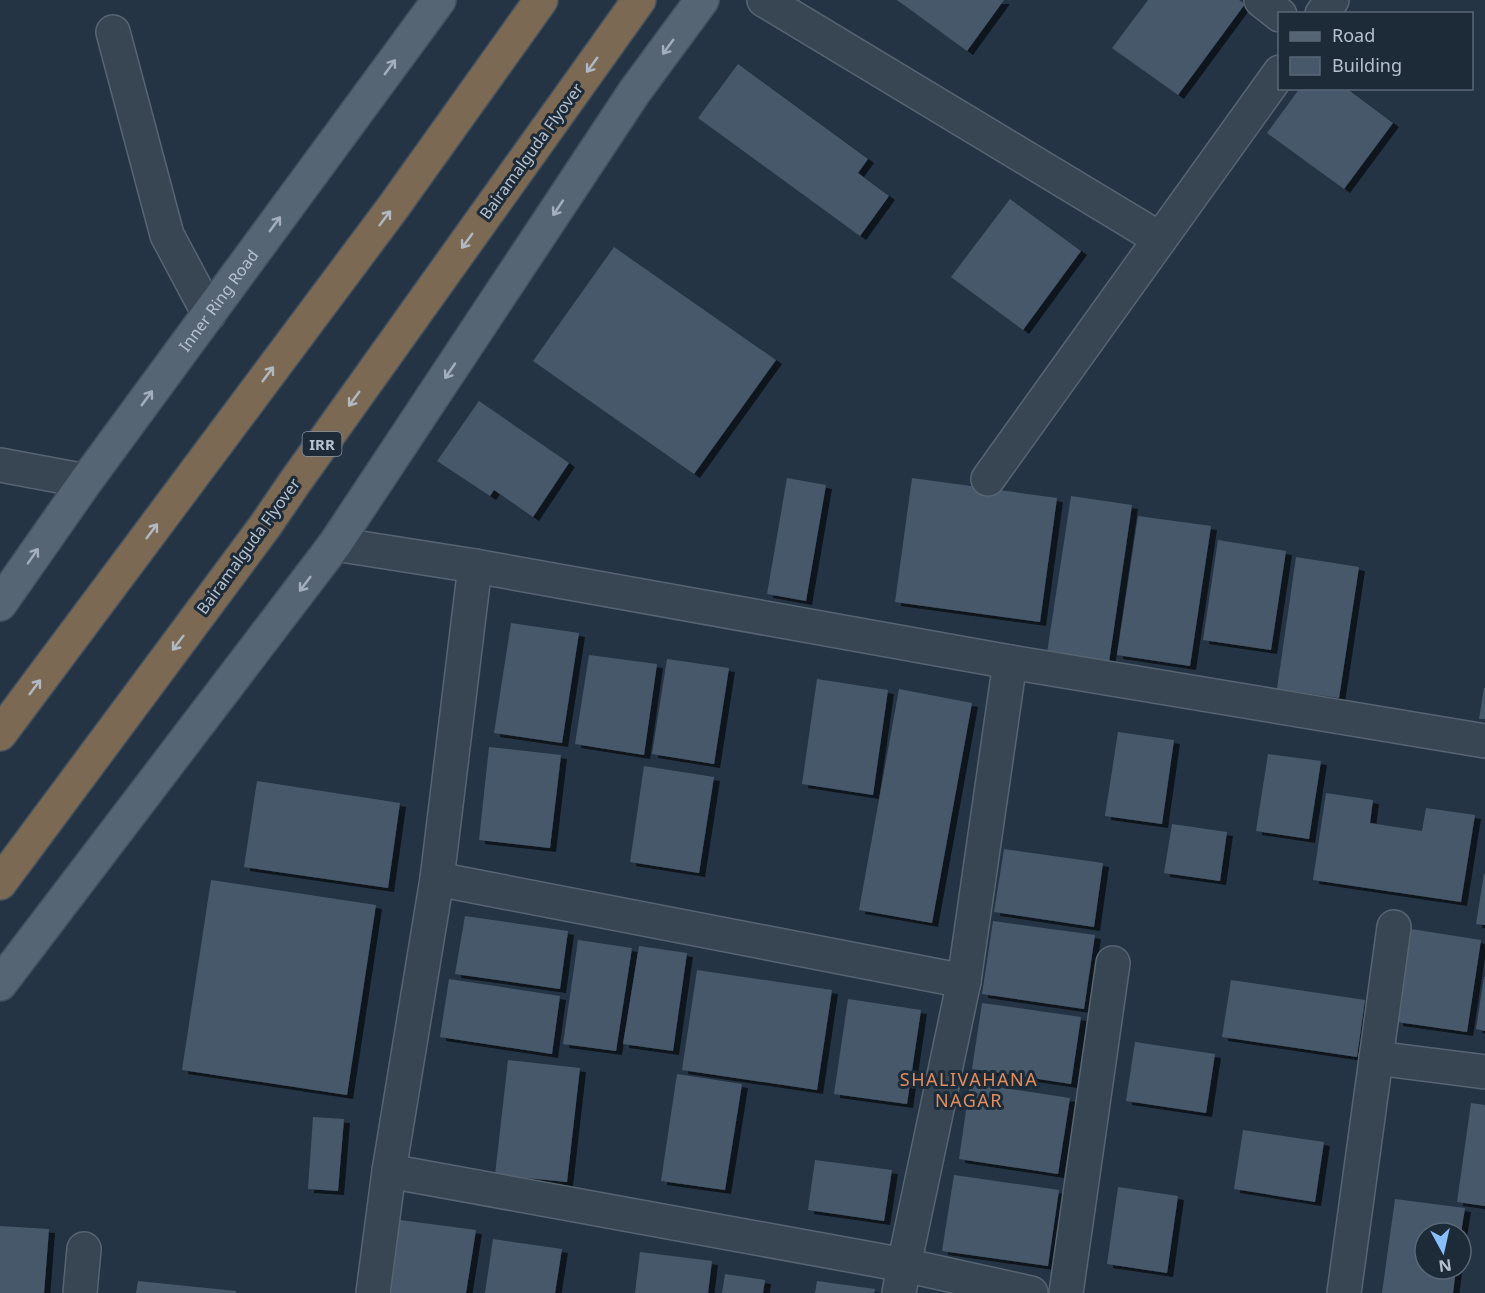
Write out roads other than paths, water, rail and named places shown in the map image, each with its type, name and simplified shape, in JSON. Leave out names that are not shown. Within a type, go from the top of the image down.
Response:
[{"type":"highway","points":[[0,734],[394,206],[541,0]]},
{"type":"highway","name":"Bairamalguda Flyover","points":[[0,883],[265,526],[639,0]]},
{"type":"main road","name":"Inner Ring Road","points":[[0,604],[86,481],[439,0]]},
{"type":"main road","points":[[0,984],[335,544],[635,91],[702,0]]},
{"type":"street","points":[[764,0],[1160,239]]},
{"type":"street","points":[[1261,0],[1278,13]]},
{"type":"street","points":[[113,32],[167,235],[209,314]]},
{"type":"street","points":[[988,479],[1278,75]]},
{"type":"street","points":[[0,465],[86,481]]},
{"type":"street","points":[[335,544],[1010,662],[1485,741]]},
{"type":"street","points":[[373,1293],[389,1172],[437,879],[475,567]]},
{"type":"street","points":[[901,1279],[964,981],[1010,662]]},
{"type":"street","points":[[437,879],[964,981]]},
{"type":"street","points":[[1344,1293],[1394,927]]},
{"type":"street","points":[[1066,1293],[1113,963]]},
{"type":"street","points":[[1376,1058],[1485,1072]]},
{"type":"street","points":[[389,1172],[901,1279],[1031,1293]]},
{"type":"street","points":[[80,1293],[84,1249]]},
{"type":"district","name":"SHALIVAHANA NAGAR","points":[[969,1089]]}]
